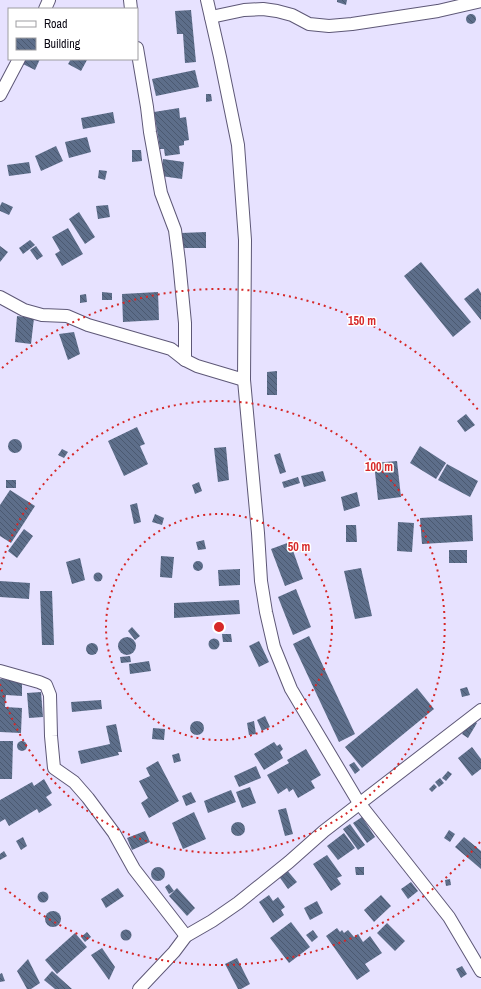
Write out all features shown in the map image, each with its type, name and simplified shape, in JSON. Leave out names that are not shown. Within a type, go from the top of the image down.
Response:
[{"type":"street","points":[[207,0],[238,145],[244,240],[244,380],[261,581],[274,647],[291,689],[359,803],[449,917],[481,971]]},
{"type":"street","points":[[211,17],[244,10],[263,9],[292,15],[309,24],[329,26],[438,11],[481,1]]},
{"type":"street","points":[[138,54],[161,193],[175,230],[185,322],[185,360]]},
{"type":"street","points":[[0,95],[18,60]]},
{"type":"street","points":[[0,297],[24,310],[42,315],[67,316],[88,325],[171,349],[185,360],[197,366],[244,380]]},
{"type":"street","points":[[0,671],[39,682],[46,686],[50,695],[51,736],[54,768],[74,782],[88,798],[114,833],[134,869],[186,936]]},
{"type":"street","points":[[139,989],[174,952],[186,936],[212,921],[238,902],[289,862],[359,803],[481,710]]},
{"type":"building","points":[[337,0],[347,0],[346,5],[337,2]]},
{"type":"building","points":[[191,10],[196,62],[185,63],[183,34],[177,34],[175,11]]},
{"type":"building","points":[[469,14],[473,14],[475,15],[475,23],[469,24],[466,21],[466,17]]},
{"type":"building","points":[[25,60],[40,60],[35,70],[23,64]]},
{"type":"building","points":[[70,60],[87,60],[81,71],[68,64]]},
{"type":"building","points":[[195,70],[199,87],[156,96],[152,79]]},
{"type":"building","points":[[206,94],[211,94],[212,101],[206,102]]},
{"type":"building","points":[[179,108],[180,118],[186,117],[189,140],[184,141],[184,145],[179,146],[180,154],[165,156],[164,149],[160,149],[154,112]]},
{"type":"building","points":[[113,112],[115,123],[83,129],[81,118]]},
{"type":"building","points":[[87,137],[91,152],[69,158],[65,142]]},
{"type":"building","points":[[56,146],[63,161],[41,171],[35,156]]},
{"type":"building","points":[[132,150],[141,150],[142,161],[132,162]]},
{"type":"building","points":[[163,159],[184,162],[182,179],[161,176]]},
{"type":"building","points":[[29,162],[31,173],[9,176],[7,165]]},
{"type":"building","points":[[99,170],[107,171],[105,180],[98,178]]},
{"type":"building","points":[[2,202],[13,207],[9,215],[0,211]]},
{"type":"building","points":[[108,205],[110,217],[98,219],[96,206]]},
{"type":"building","points":[[79,212],[95,237],[85,244],[69,219]]},
{"type":"building","points":[[68,228],[83,254],[62,266],[55,254],[60,251],[52,237]]},
{"type":"building","points":[[206,232],[206,248],[181,248],[181,233]]},
{"type":"building","points":[[30,240],[35,245],[23,254],[19,248]]},
{"type":"building","points":[[0,246],[8,252],[0,262]]},
{"type":"building","points":[[36,246],[43,256],[37,260],[30,250]]},
{"type":"building","points":[[421,262],[471,322],[453,337],[404,276]]},
{"type":"building","points":[[478,288],[481,293],[481,320],[464,299]]},
{"type":"building","points":[[102,292],[112,293],[112,300],[102,300]]},
{"type":"building","points":[[158,292],[159,320],[123,322],[122,294]]},
{"type":"building","points":[[86,294],[87,302],[80,303],[80,295]]},
{"type":"building","points":[[17,316],[34,318],[31,344],[15,342]]},
{"type":"building","points":[[74,332],[80,354],[68,360],[59,334]]},
{"type":"building","points":[[277,371],[277,395],[267,395],[267,372]]},
{"type":"building","points":[[466,414],[475,425],[465,432],[457,421]]},
{"type":"building","points":[[137,427],[145,444],[140,446],[148,464],[124,476],[108,441]]},
{"type":"building","points":[[12,439],[18,439],[22,443],[22,449],[18,453],[12,453],[8,449],[8,443]]},
{"type":"building","points":[[420,446],[446,463],[436,479],[410,463]]},
{"type":"building","points":[[226,447],[229,480],[218,482],[214,448]]},
{"type":"building","points":[[62,449],[68,452],[64,458],[58,455]]},
{"type":"building","points":[[280,453],[286,472],[280,474],[274,455]]},
{"type":"building","points":[[397,461],[401,497],[378,500],[374,463]]},
{"type":"building","points":[[447,464],[478,481],[470,497],[438,480]]},
{"type":"building","points":[[323,471],[326,481],[304,487],[301,476]]},
{"type":"building","points":[[298,477],[300,483],[284,488],[282,482]]},
{"type":"building","points":[[6,480],[16,480],[16,488],[6,488]]},
{"type":"building","points":[[199,482],[202,491],[195,494],[192,485]]},
{"type":"building","points":[[10,490],[35,506],[11,543],[0,536],[0,505]]},
{"type":"building","points":[[357,492],[360,506],[344,511],[341,497]]},
{"type":"building","points":[[137,503],[141,522],[134,524],[130,505]]},
{"type":"building","points":[[155,514],[164,518],[162,525],[152,522]]},
{"type":"building","points":[[472,515],[473,541],[422,544],[420,518]]},
{"type":"building","points":[[398,522],[414,523],[412,552],[397,551]]},
{"type":"building","points":[[346,525],[356,525],[357,542],[346,542]]},
{"type":"building","points":[[24,529],[33,536],[17,558],[8,551]]},
{"type":"building","points":[[204,540],[206,549],[198,550],[196,542]]},
{"type":"building","points":[[290,542],[303,579],[285,586],[271,549]]},
{"type":"building","points":[[449,550],[467,550],[467,563],[449,563]]},
{"type":"building","points":[[161,556],[174,557],[172,578],[160,577]]},
{"type":"building","points":[[80,558],[85,580],[72,584],[66,562]]},
{"type":"building","points":[[196,561],[200,561],[202,562],[202,570],[196,571],[193,568],[193,564]]},
{"type":"building","points":[[361,568],[372,616],[355,619],[344,571]]},
{"type":"building","points":[[240,569],[240,585],[219,586],[218,570]]},
{"type":"building","points":[[96,573],[100,573],[102,577],[100,581],[96,581],[94,579],[94,575]]},
{"type":"building","points":[[0,581],[30,583],[29,599],[0,597]]},
{"type":"building","points":[[296,589],[311,627],[293,635],[278,597]]},
{"type":"building","points":[[40,591],[52,591],[54,645],[42,645]]},
{"type":"building","points":[[239,600],[240,614],[174,618],[174,603]]},
{"type":"building","points":[[132,627],[140,636],[135,640],[128,631]]},
{"type":"building","points":[[222,634],[231,634],[232,642],[223,642]]},
{"type":"building","points":[[309,636],[355,734],[339,742],[293,644]]},
{"type":"building","points":[[127,637],[133,640],[136,646],[133,652],[127,655],[121,652],[118,646],[121,640]]},
{"type":"building","points":[[214,638],[218,640],[220,644],[218,648],[214,650],[210,648],[208,644],[210,640]]},
{"type":"building","points":[[259,641],[269,662],[259,667],[249,646]]},
{"type":"building","points":[[90,643],[94,643],[98,649],[94,655],[90,655],[86,651],[86,647]]},
{"type":"building","points":[[130,656],[131,662],[121,663],[120,657]]},
{"type":"building","points":[[149,661],[151,671],[130,674],[129,664]]},
{"type":"building","points":[[0,679],[22,680],[22,696],[6,695],[5,707],[22,708],[21,733],[0,732]]},
{"type":"building","points":[[467,687],[470,695],[462,697],[460,689]]},
{"type":"building","points":[[417,688],[434,709],[362,768],[345,747]]},
{"type":"building","points":[[41,692],[43,717],[29,718],[27,693]]},
{"type":"building","points":[[101,700],[102,709],[72,712],[71,702]]},
{"type":"building","points":[[265,716],[270,727],[262,731],[257,720]]},
{"type":"building","points":[[471,719],[477,723],[468,738],[462,734]]},
{"type":"building","points":[[197,721],[202,723],[204,728],[202,733],[197,735],[192,733],[190,728],[192,723]]},
{"type":"building","points":[[254,721],[256,734],[249,735],[247,723]]},
{"type":"building","points":[[116,724],[122,752],[118,752],[119,755],[81,764],[78,751],[110,744],[106,726]]},
{"type":"building","points":[[153,728],[165,729],[164,740],[152,739]]},
{"type":"building","points":[[0,741],[13,741],[12,779],[0,779]]},
{"type":"building","points":[[20,741],[24,741],[26,742],[26,750],[20,751],[17,748],[17,744]]},
{"type":"building","points":[[274,742],[277,746],[280,744],[283,749],[280,752],[283,758],[264,770],[254,754]]},
{"type":"building","points":[[472,747],[481,759],[481,769],[472,776],[458,758]]},
{"type":"building","points":[[306,749],[321,775],[311,781],[315,788],[298,798],[293,789],[289,792],[287,788],[278,794],[267,775],[289,763],[287,760]]},
{"type":"building","points":[[179,753],[181,761],[174,763],[172,755]]},
{"type":"building","points":[[158,761],[179,801],[149,818],[141,803],[148,798],[139,781],[150,776],[146,768]]},
{"type":"building","points":[[354,762],[360,770],[355,774],[349,765]]},
{"type":"building","points":[[256,766],[261,778],[239,787],[234,776]]},
{"type":"building","points":[[448,771],[452,774],[446,781],[442,778]]},
{"type":"building","points":[[440,778],[444,783],[439,787],[435,782]]},
{"type":"building","points":[[44,779],[52,793],[46,797],[52,805],[39,813],[37,809],[9,826],[5,819],[0,822],[0,800],[32,782],[34,786]]},
{"type":"building","points":[[434,784],[437,787],[432,792],[429,789]]},
{"type":"building","points":[[250,787],[256,803],[242,808],[236,792]]},
{"type":"building","points":[[231,790],[236,802],[208,813],[204,801]]},
{"type":"building","points":[[191,792],[196,802],[186,806],[182,796]]},
{"type":"building","points":[[286,808],[293,834],[285,836],[278,810]]},
{"type":"building","points":[[194,812],[206,839],[183,849],[172,823]]},
{"type":"building","points":[[362,817],[375,837],[367,843],[353,823]]},
{"type":"building","points":[[235,822],[241,822],[245,826],[245,832],[241,836],[235,836],[231,832],[231,826]]},
{"type":"building","points":[[350,824],[365,845],[358,850],[343,829]]},
{"type":"building","points":[[449,830],[455,834],[450,842],[444,838]]},
{"type":"building","points":[[145,831],[150,842],[132,850],[127,838]]},
{"type":"building","points":[[344,833],[355,848],[338,860],[327,846]]},
{"type":"building","points":[[23,837],[27,846],[21,850],[16,841]]},
{"type":"building","points":[[464,837],[481,851],[481,869],[455,847]]},
{"type":"building","points":[[4,851],[7,856],[0,860],[0,854]]},
{"type":"building","points":[[327,855],[342,876],[337,878],[341,884],[331,891],[313,864]]},
{"type":"building","points":[[155,867],[161,867],[165,871],[165,877],[161,881],[155,881],[151,877],[151,871]]},
{"type":"building","points":[[355,867],[364,867],[364,875],[356,875]]},
{"type":"building","points":[[286,869],[297,882],[288,889],[278,875]]},
{"type":"building","points":[[450,879],[451,885],[446,886],[445,880]]},
{"type":"building","points":[[411,882],[418,891],[408,899],[401,889]]},
{"type":"building","points":[[169,884],[174,891],[169,894],[165,887]]},
{"type":"building","points":[[118,888],[124,896],[106,908],[101,899]]},
{"type":"building","points":[[177,888],[195,908],[187,916],[169,896]]},
{"type":"building","points":[[43,891],[47,893],[49,897],[47,901],[43,903],[39,901],[37,897],[39,893]]},
{"type":"building","points":[[269,895],[273,901],[278,897],[285,907],[281,910],[284,915],[273,923],[259,902]]},
{"type":"building","points":[[381,895],[391,906],[374,922],[364,910]]},
{"type":"building","points":[[317,901],[323,913],[310,920],[304,908]]},
{"type":"building","points":[[53,911],[60,916],[61,919],[56,926],[53,927],[46,922],[45,919],[50,912]]},
{"type":"building","points":[[291,922],[310,947],[289,963],[270,938]]},
{"type":"building","points":[[387,923],[405,941],[395,951],[377,933]]},
{"type":"building","points":[[337,928],[340,932],[342,930],[344,933],[348,930],[354,937],[358,934],[363,942],[370,936],[382,953],[365,964],[370,971],[357,980],[326,936]]},
{"type":"building","points":[[126,929],[130,931],[132,935],[130,939],[126,941],[122,939],[120,935],[122,931]]},
{"type":"building","points":[[313,930],[318,937],[312,942],[306,935]]},
{"type":"building","points":[[87,932],[91,937],[85,942],[81,937]]},
{"type":"building","points":[[75,933],[87,947],[57,974],[45,960]]},
{"type":"building","points":[[102,948],[115,967],[109,980],[91,955]]},
{"type":"building","points":[[237,958],[250,984],[241,989],[238,989],[225,964]]},
{"type":"building","points":[[28,959],[40,983],[31,989],[27,989],[17,971]]},
{"type":"building","points":[[462,966],[467,974],[461,978],[456,969]]},
{"type":"building","points":[[52,971],[72,989],[55,989],[44,980]]},
{"type":"building","points":[[2,973],[5,981],[0,982],[0,974]]}]
